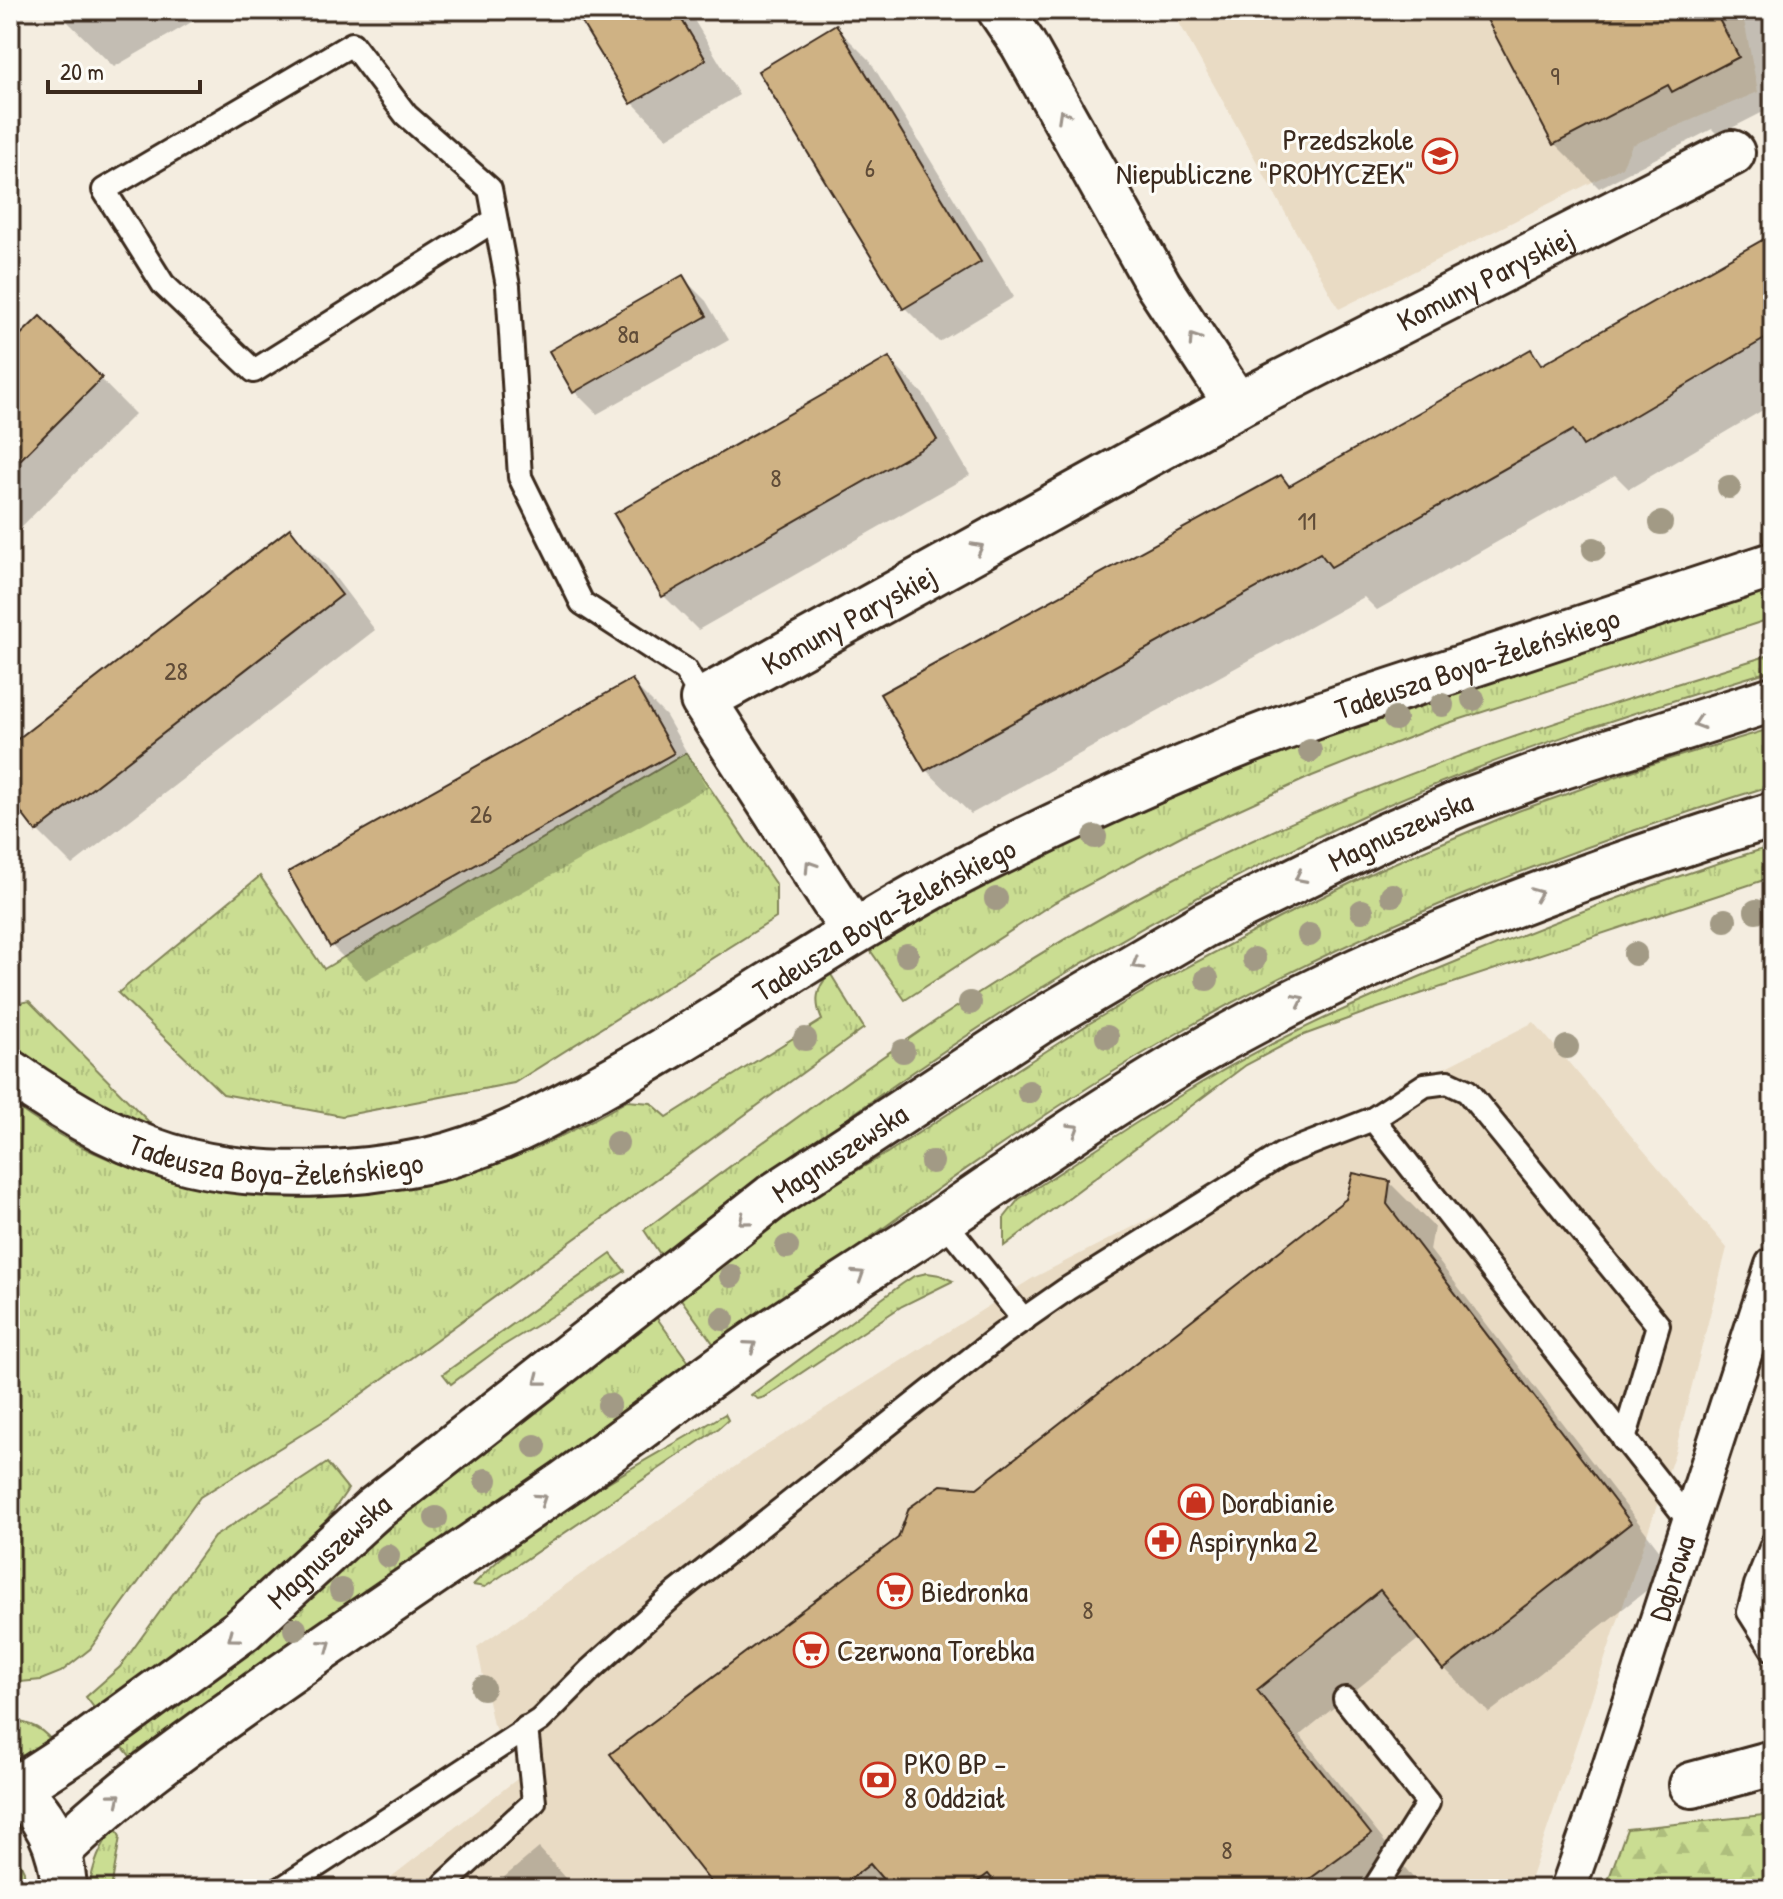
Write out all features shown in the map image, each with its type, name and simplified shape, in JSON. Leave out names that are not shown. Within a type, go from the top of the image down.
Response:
[{"type":"street","points":[[1000,10],[1023,44],[1159,286],[1237,405]]},
{"type":"street","name":"Komuny Paryskiej","points":[[703,700],[1237,405],[1732,153]]},
{"type":"street","name":"Tadeusza Boya-Żeleńskiego","points":[[10,1072],[43,1096],[143,1147],[187,1162],[240,1171],[360,1171],[430,1160],[486,1144],[519,1130],[621,1075],[853,931],[985,859],[1217,753],[1773,565]]},
{"type":"street","name":"Magnuszewska","points":[[12,1788],[88,1742],[242,1630],[373,1510],[772,1197],[1037,1023],[1204,925],[1385,836],[1461,803],[1557,768],[1773,699]]},
{"type":"street","points":[[703,700],[853,931]]},
{"type":"street","points":[[61,1870],[89,1821],[175,1752],[343,1632],[568,1480],[757,1342],[943,1220],[1066,1134],[1168,1070],[1297,1001],[1539,893],[1651,853],[1773,815]]},
{"type":"street","name":"Dąbrowa","points":[[1568,1889],[1773,1265]]},
{"type":"street","points":[[1692,1785],[1773,1763]]},
{"type":"street","points":[[12,1788],[33,1807],[49,1828],[61,1870]]},
{"type":"lane","points":[[495,220],[254,371],[163,284],[104,190],[352,44],[406,115],[490,189],[508,286],[520,477],[582,603],[685,670],[703,700]]},
{"type":"lane","points":[[281,1889],[540,1720],[676,1593],[1001,1335],[1067,1289],[1281,1155],[1373,1119],[1425,1085],[1448,1082],[1467,1091],[1658,1325],[1624,1440]]},
{"type":"lane","points":[[1373,1119],[1689,1521]]},
{"type":"lane","points":[[943,1220],[1024,1320]]},
{"type":"lane","points":[[1773,1543],[1749,1612],[1773,1650]]},
{"type":"lane","points":[[1345,1699],[1428,1803],[1374,1889]]},
{"type":"lane","points":[[444,1889],[445,1884],[534,1802],[526,1728]]},
{"type":"shaded area","name":"Przedszkole Niepubliczne \"PROMYCZEK\"","points":[[1172,10],[1742,10],[1758,92],[1632,145],[1622,167],[1339,309]]},
{"type":"shaded area","points":[[1534,1022],[1727,1248],[1675,1452],[1527,1889],[383,1889],[386,1881],[530,1769],[493,1725],[477,1647],[753,1454],[1033,1278]]},
{"type":"green space","points":[[1773,588],[1773,618],[1433,728],[1312,776],[1185,834],[1055,902],[905,1000],[870,950],[992,880],[1270,756]]},
{"type":"green space","points":[[1773,654],[1773,670],[1519,752],[1371,812],[1276,857],[1183,905],[1002,1012],[830,1131],[664,1260],[644,1230],[830,1094],[958,1006],[1023,964],[1156,888],[1230,851],[1381,785],[1536,729]]},
{"type":"green space","points":[[1773,728],[1773,785],[1620,835],[1467,893],[1318,959],[1246,995],[1057,1107],[886,1226],[718,1350],[678,1295],[809,1199],[887,1153],[1090,1023],[1279,918],[1380,869],[1518,811],[1649,765]]},
{"type":"green space","points":[[686,753],[776,885],[776,918],[514,1083],[342,1116],[223,1094],[118,993],[260,876],[324,969]]},
{"type":"green space","points":[[1773,846],[1773,877],[1301,1036],[1246,1065],[1004,1246],[1004,1218],[1019,1199],[1151,1113],[1253,1054],[1373,996],[1460,960],[1654,885]]},
{"type":"green space","points":[[830,973],[864,1028],[330,1417],[200,1497],[90,1649],[61,1672],[41,1680],[10,1683],[10,1102],[52,1130],[95,1153],[187,1184],[284,1196],[333,1195],[409,1186],[459,1176],[502,1162],[557,1138],[627,1101],[651,1103],[667,1117],[822,1020],[818,995]]},
{"type":"green space","points":[[29,1001],[154,1127],[79,1092],[10,1046],[10,1005]]},
{"type":"green space","points":[[611,1254],[625,1271],[501,1347],[451,1384],[443,1374]]},
{"type":"green space","points":[[927,1273],[953,1281],[902,1306],[765,1397],[758,1399],[751,1395],[902,1284],[914,1276]]},
{"type":"green space","points":[[654,1314],[693,1368],[134,1761],[121,1745]]},
{"type":"green space","points":[[725,1414],[728,1420],[719,1428],[485,1587],[473,1585],[530,1534],[561,1512]]},
{"type":"green space","points":[[327,1463],[348,1489],[315,1537],[270,1578],[99,1714],[86,1697],[120,1667],[214,1537]]},
{"type":"green space","points":[[10,1720],[36,1728],[47,1735],[56,1747],[29,1755],[10,1756]]},
{"type":"green space","points":[[1773,1814],[1773,1889],[1605,1889],[1627,1829]]},
{"type":"green space","points":[[115,1826],[120,1837],[111,1889],[89,1889],[98,1856]]},
{"type":"green space","points":[[10,1842],[24,1871],[25,1889],[10,1889]]},
{"type":"building","points":[[574,10],[676,10],[706,60],[631,104]]},
{"type":"building","points":[[1482,10],[1714,10],[1739,57],[1672,92],[1668,85],[1553,145]]},
{"type":"building","points":[[836,24],[981,262],[903,309],[758,71]]},
{"type":"building","points":[[1773,234],[1773,334],[1583,446],[1573,430],[1331,567],[1320,553],[925,771],[880,694],[1281,475],[1289,486],[1531,349],[1541,365]]},
{"type":"building","points":[[683,275],[707,316],[573,393],[549,351]]},
{"type":"building","points":[[40,316],[102,378],[10,470],[10,345]]},
{"type":"building","points":[[889,357],[937,440],[662,597],[614,514]]},
{"type":"building","points":[[290,528],[342,595],[36,832],[10,798],[10,745]]},
{"type":"building","points":[[632,679],[674,753],[330,947],[288,872]]},
{"type":"building","points":[[1353,1173],[1390,1181],[1387,1204],[1631,1523],[1443,1670],[1380,1590],[1257,1690],[1371,1834],[1296,1889],[1000,1889],[988,1874],[968,1889],[891,1889],[870,1864],[838,1889],[716,1889],[610,1754],[898,1538],[909,1508],[941,1485],[977,1488],[1346,1199]]},
{"type":"place","name":"Przedszkole Niepubliczne \"PROMYCZEK\"","points":[[1440,156]]},
{"type":"place","name":"Dorabianie","points":[[1196,1502]]},
{"type":"place","name":"Aspirynka 2","points":[[1163,1541]]},
{"type":"place","name":"Biedronka","points":[[895,1591]]},
{"type":"place","name":"Czerwona Torebka","points":[[811,1650]]},
{"type":"place","name":"PKO BP - 8 Oddział","points":[[878,1780]]}]
